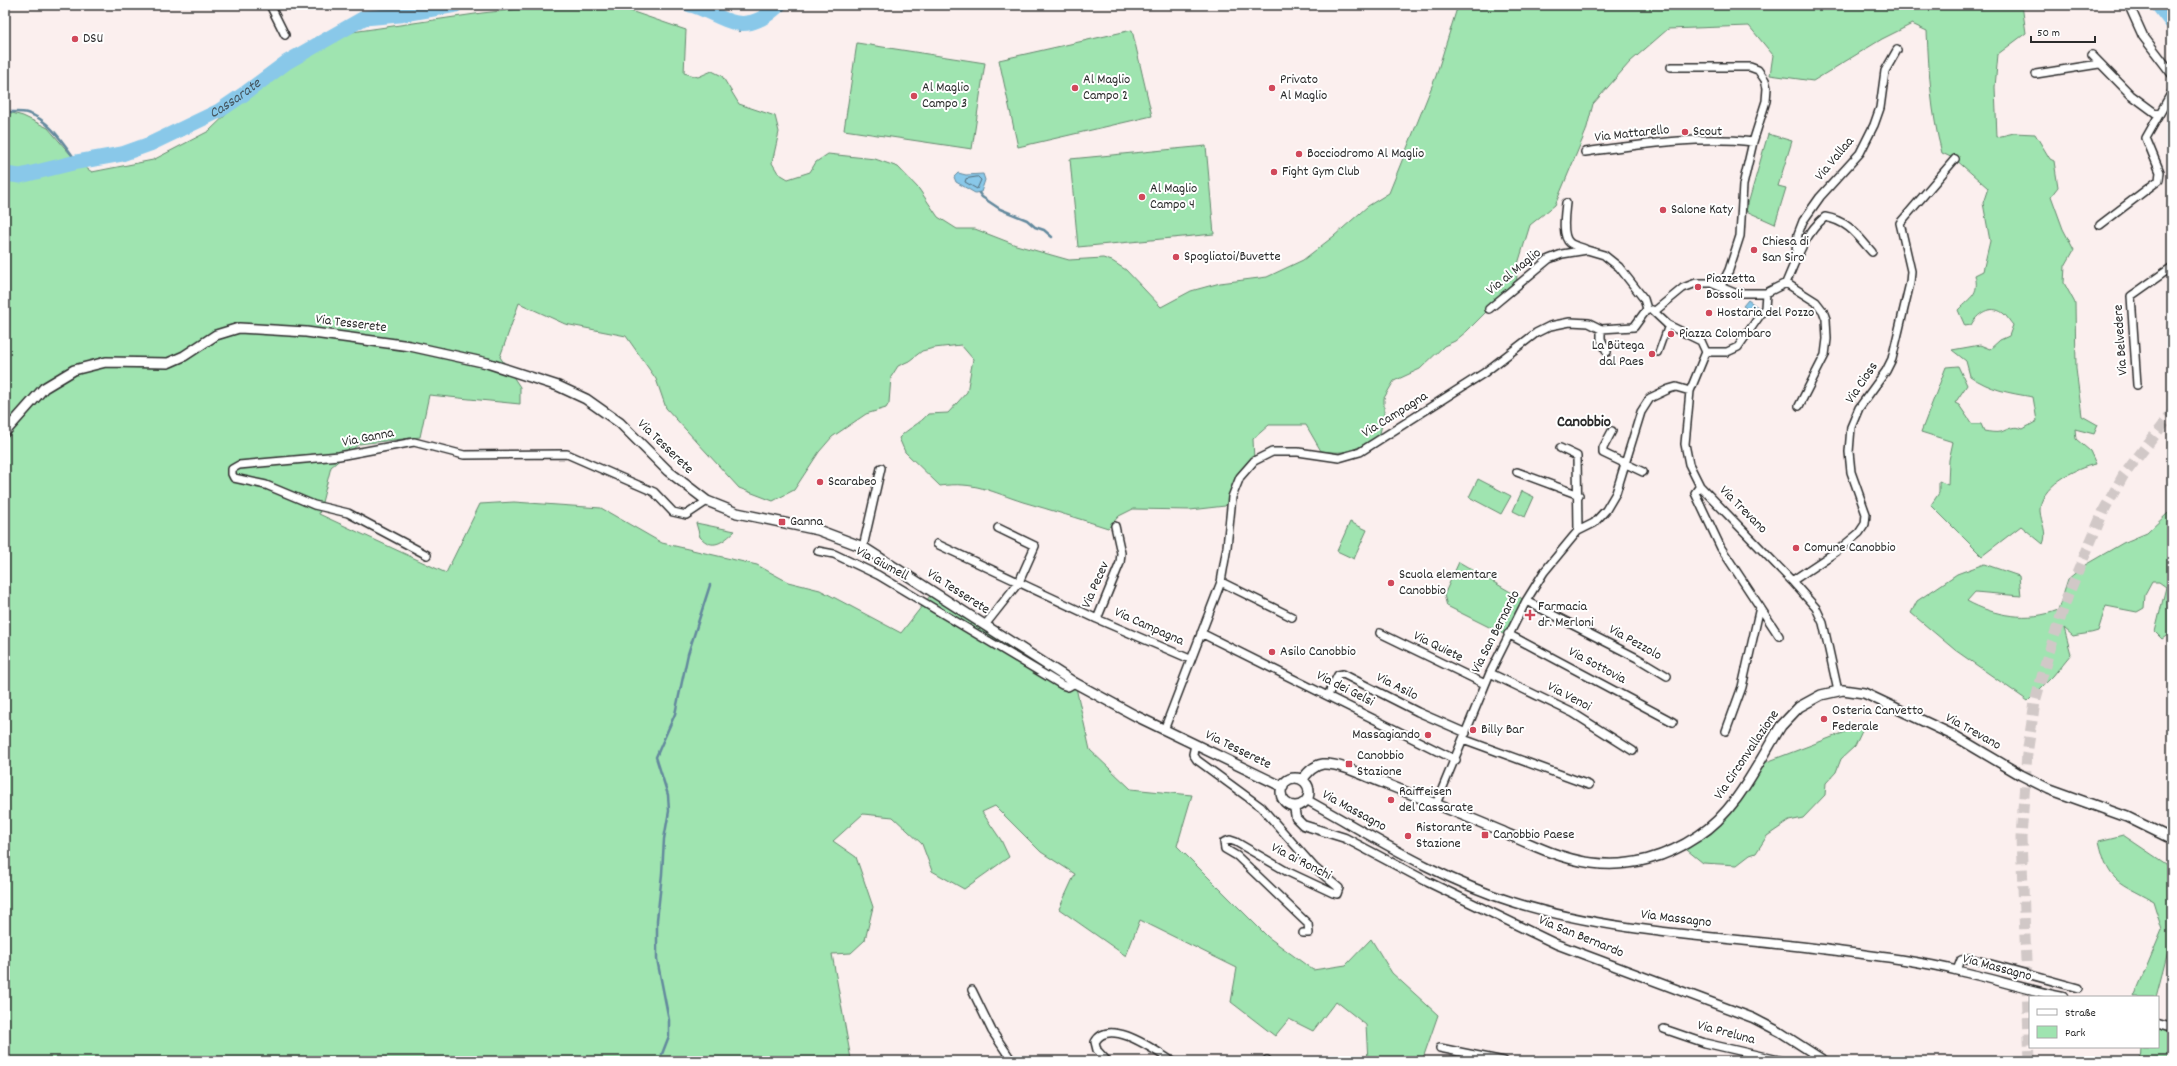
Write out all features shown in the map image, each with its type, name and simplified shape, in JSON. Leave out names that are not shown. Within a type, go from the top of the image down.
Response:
[{"type":"main road","name":"Via Tesserete","points":[[5,432],[36,396],[51,382],[74,370],[106,362],[168,362],[184,356],[216,335],[239,328],[306,332],[410,346],[487,363],[570,391],[595,405],[620,423],[668,471],[707,502],[737,513],[818,530],[863,547],[1075,683],[1164,730],[1283,786]]},
{"type":"main road","name":"Via Circonvallazione","points":[[1436,804],[1540,848],[1573,860],[1611,864],[1652,859],[1682,846],[1710,828],[1738,795],[1785,720],[1799,707],[1809,701],[1838,691]]},
{"type":"main road","name":"Via Trevano","points":[[1838,691],[1859,691],[1875,697],[1955,736],[2021,775],[2050,790],[2127,817],[2172,839]]},
{"type":"main road","points":[[1302,780],[1314,768],[1328,764],[1343,768],[1436,804]]},
{"type":"main road","points":[[1298,778],[1302,780],[1307,784],[1309,790],[1307,800],[1302,805],[1294,806],[1283,799],[1283,786],[1289,780],[1298,778]]},
{"type":"street","points":[[270,5],[285,35]]},
{"type":"street","points":[[2129,5],[2143,36],[2172,74]]},
{"type":"street","name":"Via Vallaa","points":[[1796,260],[1798,234],[1806,217],[1820,197],[1860,153],[1874,126],[1880,108],[1885,71],[1897,50]]},
{"type":"street","points":[[2092,55],[2099,64],[2131,95],[2158,115]]},
{"type":"street","points":[[2036,74],[2099,64]]},
{"type":"street","points":[[1671,68],[1748,66],[1758,70],[1767,88],[1766,101],[1753,142],[1742,192],[1740,236],[1729,270],[1720,286]]},
{"type":"street","points":[[2100,225],[2156,184],[2159,180],[2160,172],[2146,138],[2172,92]]},
{"type":"street","name":"Via Mattarello","points":[[1585,152],[1665,143],[1720,140],[1753,142]]},
{"type":"street","name":"Via Cioss","points":[[1792,581],[1837,551],[1859,533],[1865,524],[1866,514],[1851,472],[1849,452],[1850,434],[1859,408],[1886,370],[1894,353],[1910,277],[1900,223],[1955,159]]},
{"type":"street","points":[[1566,203],[1565,222],[1567,238],[1571,244],[1587,250]]},
{"type":"street","points":[[1654,311],[1683,288],[1696,283],[1711,283],[1735,293],[1766,293],[1786,283],[1796,260],[1815,225],[1825,216],[1837,219],[1847,225],[1872,252]]},
{"type":"street","name":"Via al Maglio","points":[[1489,309],[1549,259],[1562,254],[1587,250],[1604,255],[1619,267],[1644,299],[1647,309]]},
{"type":"street","name":"Via Belvedere","points":[[2137,385],[2131,296],[2172,267]]},
{"type":"street","points":[[1786,283],[1816,302],[1824,311],[1826,319],[1827,339],[1825,355],[1799,406]]},
{"type":"street","points":[[1647,309],[1654,311],[1668,325],[1701,341],[1706,352],[1727,352],[1738,347],[1764,308],[1766,293]]},
{"type":"street","name":"Via Campagna","points":[[1164,730],[1220,582],[1227,547],[1232,497],[1240,477],[1254,461],[1272,452],[1298,452],[1339,458],[1352,456],[1376,443],[1484,373],[1544,328],[1570,322],[1589,323],[1601,329],[1634,328],[1647,309]]},
{"type":"street","points":[[1658,353],[1668,325]]},
{"type":"street","points":[[1601,329],[1601,339],[1607,352]]},
{"type":"street","name":"Via Trevano","points":[[1706,352],[1691,389],[1686,454],[1690,468],[1700,486],[1809,599],[1821,617],[1838,691]]},
{"type":"street","name":"Via San Bernardo","points":[[1436,804],[1456,760],[1485,684],[1508,634],[1526,601],[1544,572],[1578,530],[1594,523],[1606,510],[1616,493],[1641,412],[1650,398],[1676,387],[1691,389]]},
{"type":"street","points":[[1612,431],[1602,452],[1643,472]]},
{"type":"street","name":"Via Ganna","points":[[427,555],[348,513],[314,505],[266,485],[234,478],[232,469],[239,465],[339,456],[416,442],[446,452],[464,455],[567,454],[654,492],[677,514],[686,515],[707,502]]},
{"type":"street","points":[[1560,448],[1577,456],[1579,495],[1578,530]]},
{"type":"street","points":[[863,547],[881,468]]},
{"type":"street","points":[[1517,472],[1579,495]]},
{"type":"street","name":"Via Trevano","points":[[1700,486],[1695,493],[1696,498],[1712,526],[1721,548],[1779,636]]},
{"type":"street","name":"Via Pecev","points":[[937,544],[1097,618],[1120,563],[1121,553],[1115,526]]},
{"type":"street","points":[[984,625],[1019,582],[1036,546],[998,528]]},
{"type":"street","name":"Via Giumell","points":[[818,551],[834,554],[878,575],[1062,685],[1068,687],[1075,683]]},
{"type":"street","points":[[1220,582],[1292,617]]},
{"type":"street","name":"Via Pezzolo","points":[[1526,601],[1637,658],[1667,676]]},
{"type":"street","points":[[1726,731],[1742,687],[1760,607]]},
{"type":"street","name":"Via Campagna","points":[[1097,618],[1190,659]]},
{"type":"street","name":"Via dei Gelsi","points":[[1201,633],[1456,760]]},
{"type":"street","name":"Via Quiete","points":[[1380,633],[1485,684]]},
{"type":"street","name":"Via Sottovia","points":[[1508,634],[1673,722]]},
{"type":"street","name":"Via Asilo","points":[[1328,695],[1341,673],[1464,736]]},
{"type":"street","name":"Via Venoi","points":[[1490,673],[1573,712],[1633,751]]},
{"type":"street","points":[[1464,736],[1589,785]]},
{"type":"street","name":"Via ai Ronchi","points":[[1195,745],[1193,754],[1197,760],[1258,804],[1315,868],[1339,888],[1339,893],[1332,893],[1286,871],[1236,842],[1230,840],[1224,842],[1225,849],[1236,856],[1308,924],[1309,933],[1303,933]]},
{"type":"street","name":"Via Massagno","points":[[1307,800],[1443,874],[1500,898],[1538,910],[1608,924],[1843,951],[1957,970],[2059,996]]},
{"type":"street","name":"Via San Bernardo","points":[[1294,806],[1296,818],[1303,825],[1345,838],[1428,882],[1556,944],[1753,1018],[1780,1032],[1825,1061]]},
{"type":"street","points":[[1957,970],[1961,960],[1969,958],[2078,988]]},
{"type":"street","points":[[972,990],[992,1031],[1012,1061]]},
{"type":"street","points":[[2159,1024],[2172,1028]]},
{"type":"street","name":"Via Preluna","points":[[1664,1029],[1705,1043],[1783,1061]]},
{"type":"street","points":[[1107,1061],[1097,1050],[1095,1042],[1102,1035],[1118,1034],[1134,1038],[1172,1061]]},
{"type":"street","points":[[1440,1048],[1504,1061]]},
{"type":"green space","points":[[557,5],[613,5],[686,30],[684,73],[698,77],[712,71],[722,76],[739,104],[775,116],[779,132],[772,163],[778,173],[788,179],[810,172],[816,162],[828,154],[875,159],[898,167],[919,189],[938,217],[957,229],[975,229],[1016,245],[1069,260],[1103,258],[1112,261],[1126,270],[1161,307],[1191,291],[1220,283],[1267,277],[1303,260],[1334,236],[1368,206],[1389,193],[1436,76],[1458,5],[2022,5],[2026,33],[1998,54],[1995,87],[1997,137],[2014,133],[2035,134],[2050,159],[2054,161],[2058,187],[2051,196],[2063,229],[2074,250],[2065,266],[2064,283],[2075,303],[2076,369],[2082,416],[2098,425],[2094,434],[2075,429],[2076,439],[2090,451],[2096,464],[2069,474],[2045,494],[2041,502],[2040,511],[2045,532],[2043,544],[2021,526],[1982,556],[1931,505],[1939,493],[1939,481],[1948,485],[1949,460],[1953,442],[1921,432],[1946,367],[1958,366],[1967,385],[1955,403],[1959,405],[1972,424],[1981,424],[1984,431],[2001,432],[2014,427],[2023,429],[2037,421],[2033,397],[1992,388],[1977,381],[1970,376],[1966,361],[1952,350],[1980,345],[1990,349],[2000,340],[2009,336],[2013,325],[2003,313],[1998,310],[1989,310],[1980,314],[1971,325],[1965,326],[1958,310],[1975,291],[1975,275],[1983,271],[1990,241],[1983,203],[1988,188],[1955,159],[1942,153],[1933,108],[1927,31],[1912,24],[1882,39],[1813,81],[1770,75],[1773,55],[1749,26],[1668,29],[1630,62],[1593,104],[1586,131],[1555,205],[1530,225],[1518,264],[1516,286],[1489,309],[1467,331],[1455,341],[1444,346],[1420,369],[1394,381],[1384,398],[1384,417],[1379,437],[1352,450],[1339,452],[1321,451],[1306,425],[1269,425],[1253,439],[1254,461],[1241,476],[1232,497],[1225,506],[1190,510],[1133,509],[1119,516],[1108,528],[983,488],[963,485],[940,486],[905,452],[899,438],[928,414],[948,413],[967,392],[973,359],[961,345],[922,351],[909,361],[898,366],[891,377],[889,403],[886,408],[866,414],[832,437],[819,452],[794,490],[773,501],[739,488],[666,408],[656,379],[626,336],[565,324],[519,303],[500,357],[520,387],[520,404],[429,395],[420,437],[359,444],[331,467],[319,514],[446,573],[480,504],[514,502],[601,508],[662,543],[757,565],[788,582],[820,590],[901,633],[933,592],[1075,683],[1090,750],[1131,789],[1192,795],[1177,846],[1268,937],[1313,970],[1346,965],[1371,939],[1392,973],[1438,1015],[1422,1061],[1368,1061],[1366,1025],[1336,1001],[1313,1031],[1289,1019],[1275,1036],[1231,1002],[1237,968],[1140,920],[1126,956],[1059,909],[1075,874],[1041,852],[995,806],[982,812],[1001,840],[1009,857],[964,889],[932,871],[922,844],[893,817],[863,814],[833,841],[856,857],[873,907],[865,940],[851,953],[832,954],[851,1059],[876,1061],[5,1061],[5,111],[23,116],[48,128],[77,162],[92,172],[153,160],[209,131],[235,106],[306,54],[352,32],[482,13]]},
{"type":"green space","name":"Al Maglio Campo 2","points":[[1132,30],[1152,116],[1018,147],[999,60]]},
{"type":"green space","name":"Al Maglio Campo 3","points":[[857,43],[985,63],[972,149],[844,130]]},
{"type":"green space","points":[[1768,134],[1792,141],[1778,186],[1786,188],[1775,224],[1746,211]]},
{"type":"green space","name":"Al Maglio Campo 4","points":[[1206,146],[1214,234],[1078,247],[1070,159]]},
{"type":"green space","points":[[1478,479],[1511,496],[1501,514],[1469,497]]},
{"type":"green space","points":[[1522,491],[1534,497],[1525,517],[1513,511]]},
{"type":"green space","points":[[2168,513],[2172,516],[2172,632],[2162,639],[2155,632],[2166,587],[2159,582],[2152,582],[2145,595],[2144,608],[2137,612],[2106,606],[2098,631],[2073,636],[2064,628],[2071,654],[2053,676],[2028,701],[1955,650],[1911,613],[1917,601],[1957,574],[1984,564],[2019,576],[2021,596],[1975,592],[1967,601],[2000,614],[2012,616],[2035,616],[2058,610],[2068,579],[2085,565],[2123,543],[2147,533]]},
{"type":"green space","points":[[1350,522],[1367,530],[1354,559],[1337,551]]},
{"type":"green space","points":[[696,523],[735,531],[726,539],[718,543],[709,544],[700,537]]},
{"type":"green space","points":[[1459,562],[1526,601],[1507,636],[1447,606],[1444,595]]},
{"type":"green space","points":[[1863,729],[1855,746],[1841,759],[1836,772],[1826,783],[1825,795],[1803,818],[1789,821],[1767,836],[1756,853],[1750,855],[1737,865],[1703,863],[1682,846],[1710,828],[1756,766],[1848,731]]},
{"type":"green space","points":[[2123,835],[2172,868],[2172,936],[2156,996],[2134,996],[2162,930],[2153,901],[2123,885],[2111,874],[2099,841]]},
{"type":"green space","points":[[2159,1024],[2172,1028],[2172,1061],[2140,1061],[2141,1048],[2159,1048]]},
{"type":"water","points":[[958,173],[966,175],[983,174],[985,180],[981,192],[975,193],[956,182],[954,177]]},
{"type":"water","points":[[1748,300],[1759,308],[1755,314],[1743,306]]},
{"type":"waterway","name":"Cassarate","points":[[5,174],[20,176],[77,162],[122,154],[150,144],[219,111],[287,62],[364,18],[399,15],[456,5]]},
{"type":"waterway","name":"Cassarate","points":[[690,5],[723,19],[740,23],[749,23],[761,19],[779,5]]},
{"type":"waterway","name":"Cassarate","points":[[2158,5],[2172,23]]},
{"type":"waterway","points":[[739,31],[740,23]]},
{"type":"waterway","points":[[5,111],[22,112],[35,116],[49,126],[77,162]]},
{"type":"waterway","points":[[979,193],[982,197],[1000,209],[1027,220],[1035,227],[1044,230],[1052,237]]},
{"type":"waterway","points":[[662,1054],[669,1036],[669,1020],[657,959],[657,920],[664,839],[669,811],[668,795],[656,757],[675,714],[688,654],[710,585]]},
{"type":"tunnel","points":[[2029,1036],[2021,838],[2027,754],[2035,702],[2048,655],[2068,595],[2104,510],[2123,476],[2172,413]]},
{"type":"tunnel","points":[[2029,1048],[2030,1061]]},
{"type":"place","name":"DSU","points":[[75,39]]},
{"type":"place","name":"Al Maglio Campo 2","points":[[1075,88]]},
{"type":"place","name":"Privato Al Maglio","points":[[1272,88]]},
{"type":"place","name":"Al Maglio Campo 3","points":[[914,96]]},
{"type":"place","name":"Scout","points":[[1685,132]]},
{"type":"place","name":"Bocciodromo Al Maglio","points":[[1299,154]]},
{"type":"place","name":"Fight Gym Club","points":[[1274,172]]},
{"type":"place","name":"Al Maglio Campo 4","points":[[1142,197]]},
{"type":"place","name":"Salone Katy","points":[[1663,210]]},
{"type":"place","name":"Chiesa di San Siro","points":[[1754,250]]},
{"type":"place","name":"Spogliatoi/Buvette","points":[[1176,257]]},
{"type":"place","name":"Piazzetta Bossoli","points":[[1698,287]]},
{"type":"place","name":"Hostaria del Pozzo","points":[[1709,313]]},
{"type":"place","name":"Piazza Colombaro","points":[[1671,334]]},
{"type":"place","name":"La Bütega dal Paes","points":[[1652,354]]},
{"type":"place","name":"Scarabeo","points":[[820,482]]},
{"type":"place","name":"Ganna","points":[[782,522]]},
{"type":"place","name":"Comune Canobbio","points":[[1796,548]]},
{"type":"place","name":"Scuola elementare Canobbio","points":[[1391,583]]},
{"type":"place","name":"Farmacia dr. Merloni","points":[[1530,615]]},
{"type":"place","name":"Asilo Canobbio","points":[[1272,652]]},
{"type":"place","name":"Osteria Canvetto Federale","points":[[1824,719]]},
{"type":"place","name":"Billy Bar","points":[[1473,730]]},
{"type":"place","name":"Massagiando","points":[[1428,735]]},
{"type":"place","name":"Canobbio Stazione","points":[[1349,764]]},
{"type":"place","name":"Raiffeisen del Cassarate","points":[[1391,800]]},
{"type":"place","name":"Canobbio Paese","points":[[1485,835]]},
{"type":"place","name":"Ristorante Stazione","points":[[1408,836]]},
{"type":"district","name":"Canobbio","points":[[1584,422]]}]
